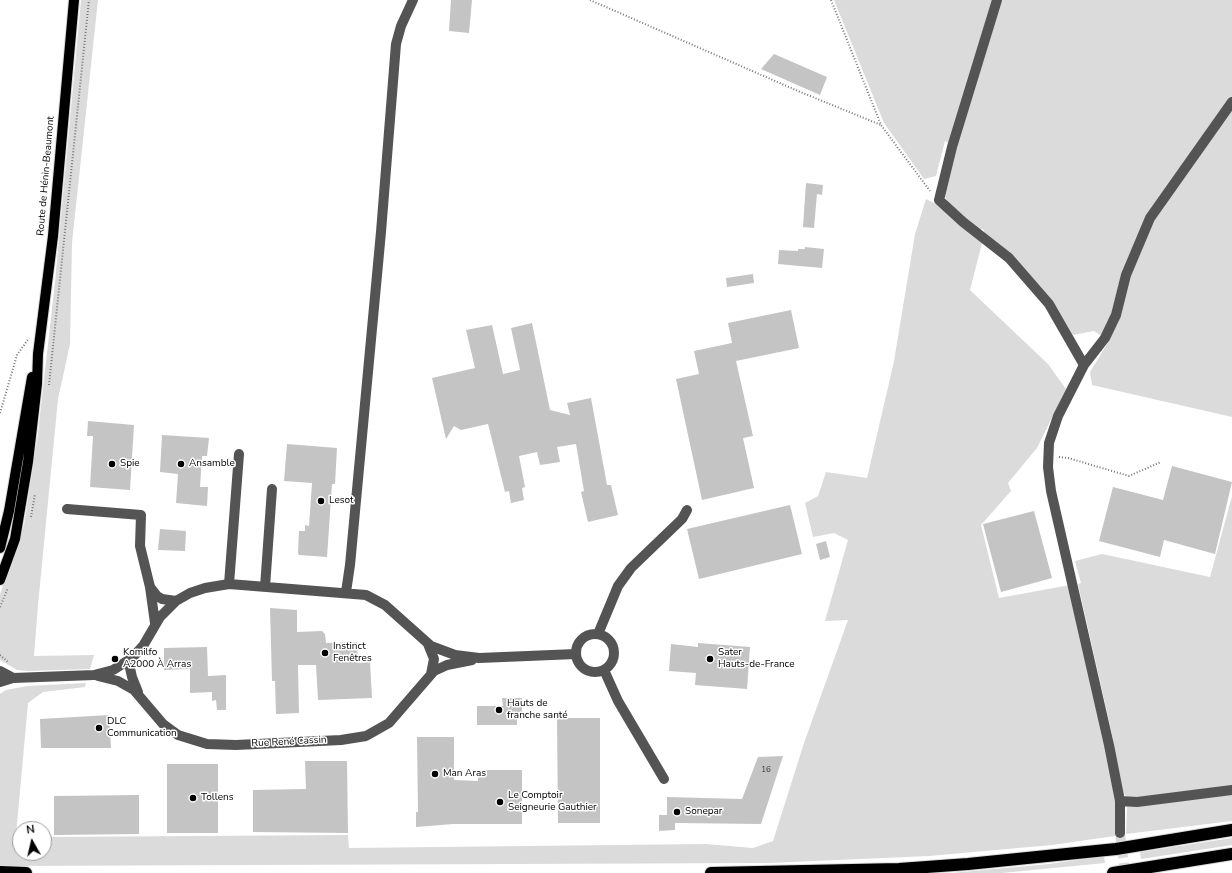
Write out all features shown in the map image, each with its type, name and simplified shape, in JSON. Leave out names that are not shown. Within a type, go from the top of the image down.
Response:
[{"type":"highway","points":[[711,873],[899,869],[976,863],[1116,849],[1232,830]]},
{"type":"highway","points":[[1113,873],[1232,854]]},
{"type":"highway","points":[[0,872],[26,873]]},
{"type":"main road","name":"Route de Hénin-Beaumont","points":[[0,580],[15,539],[23,498],[37,384],[40,331],[53,236],[74,0]]},
{"type":"main road","name":"Route de Hénin-Beaumont","points":[[0,548],[9,511],[30,385],[38,354]]},
{"type":"street","points":[[346,592],[350,565],[381,232],[396,44],[401,26],[413,0]]},
{"type":"street","points":[[997,0],[952,147],[940,200],[963,222],[1014,263],[1048,304],[1084,366]]},
{"type":"street","points":[[1120,833],[1120,801],[1093,671],[1051,491],[1048,456],[1049,443],[1058,416],[1084,366],[1105,338],[1116,315],[1126,275],[1150,218],[1232,102]]},
{"type":"street","points":[[229,584],[239,454]]},
{"type":"street","points":[[266,587],[272,490]]},
{"type":"street","points":[[67,510],[141,515],[140,546],[150,587],[155,623]]},
{"type":"street","points":[[598,634],[618,586],[631,568],[682,519],[687,510]]},
{"type":"street","points":[[0,682],[13,678],[94,675],[113,670],[132,658],[143,646],[155,623],[176,601],[198,590],[229,584],[346,592],[366,595],[379,600],[428,643],[446,652],[479,658],[576,654]]},
{"type":"street","points":[[150,587],[153,593],[162,599],[176,601]]},
{"type":"street","points":[[598,634],[608,638],[614,648],[614,660],[604,670],[594,672],[587,671],[579,664],[576,654],[581,640],[588,635],[598,634]]},
{"type":"street","points":[[428,643],[434,659],[431,674]]},
{"type":"street","points":[[132,658],[130,668],[134,685],[140,696]]},
{"type":"street","name":"Rue René Cassin","points":[[94,675],[118,681],[140,696],[167,727],[178,735],[197,742],[236,745],[341,740],[366,736],[389,723],[431,674],[447,665],[479,658]]},
{"type":"street","points":[[604,670],[618,701],[664,779]]},
{"type":"street","points":[[0,671],[13,678]]},
{"type":"street","points":[[1120,801],[1138,802],[1232,790]]},
{"type":"path","points":[[55,331],[89,0]]},
{"type":"path","points":[[590,0],[798,91],[880,125]]},
{"type":"path","points":[[831,0],[880,125],[927,187],[940,200]]},
{"type":"path","points":[[0,413],[17,355],[28,339],[40,331]]},
{"type":"path","points":[[1048,456],[1068,458],[1129,476],[1161,462]]},
{"type":"shaded area","points":[[81,0],[98,0],[72,243],[70,344],[58,399],[34,656],[94,655],[90,669],[28,671],[17,670],[0,660],[0,594],[24,525],[38,433],[55,282]]},
{"type":"shaded area","points":[[834,0],[1232,0],[1232,417],[1092,385],[1090,372],[1109,341],[1094,331],[1073,335],[1054,303],[985,234],[983,229],[978,230],[948,202],[944,195],[956,148],[945,141],[936,176],[924,179],[884,123]]},
{"type":"shaded area","points":[[926,199],[936,204],[982,243],[970,290],[1048,364],[1066,389],[1037,448],[1008,483],[1011,491],[981,525],[999,598],[1070,585],[1103,731],[1116,807],[1115,836],[1052,845],[929,856],[769,863],[0,866],[0,694],[6,690],[27,686],[86,683],[85,687],[43,692],[28,703],[17,821],[12,821],[12,861],[52,861],[52,837],[348,835],[349,848],[706,844],[753,848],[773,841],[804,743],[848,620],[825,621],[848,540],[834,533],[813,537],[805,503],[818,496],[826,472],[867,478],[894,361],[915,234]]},
{"type":"shaded area","points":[[1232,496],[1232,786],[1137,800],[1127,797],[1121,792],[1112,734],[1078,584],[1081,583],[1075,561],[1102,554],[1210,577]]},
{"type":"shaded area","points":[[1232,793],[1232,821],[1126,834],[1127,806]]},
{"type":"shaded area","points":[[1232,838],[1232,845],[1141,859],[1140,852]]},
{"type":"shaded area","points":[[1104,856],[1105,863],[1002,873],[951,873],[1049,864]]},
{"type":"building","points":[[451,0],[472,0],[469,33],[449,31]]},
{"type":"building","points":[[774,54],[827,77],[820,95],[761,69]]},
{"type":"building","points":[[806,183],[823,185],[822,195],[817,194],[814,228],[803,227]]},
{"type":"building","points":[[805,247],[824,249],[822,268],[778,264],[779,250],[798,251],[798,249],[805,249]]},
{"type":"building","points":[[753,274],[754,283],[727,287],[726,278]]},
{"type":"building","points":[[791,310],[799,348],[736,361],[753,436],[743,438],[754,488],[702,500],[676,379],[699,374],[694,351],[732,343],[728,323]]},
{"type":"building","points":[[532,323],[550,410],[570,415],[567,403],[591,398],[607,485],[611,485],[618,515],[588,522],[581,492],[584,491],[576,444],[557,447],[560,462],[540,465],[537,452],[519,456],[525,487],[522,488],[524,500],[511,503],[509,491],[505,492],[488,424],[461,430],[454,426],[446,439],[432,378],[475,368],[466,330],[492,325],[503,374],[520,370],[511,328]]},
{"type":"building","name":"Spie","points":[[88,421],[134,425],[130,490],[90,487],[93,436],[87,436]]},
{"type":"building","name":"Ansamble","points":[[162,435],[209,438],[207,456],[202,456],[200,487],[208,487],[207,506],[176,503],[178,474],[160,472]]},
{"type":"building","name":"Lesot","points":[[287,444],[337,448],[335,484],[332,484],[327,557],[299,555],[298,553],[299,531],[305,531],[305,525],[309,526],[312,483],[284,481]]},
{"type":"building","points":[[1172,466],[1232,482],[1215,554],[1164,540],[1160,557],[1099,541],[1113,487],[1163,500]]},
{"type":"building","points":[[790,505],[802,554],[699,579],[687,529]]},
{"type":"building","points":[[1034,511],[1052,578],[1001,592],[983,524]]},
{"type":"building","points":[[160,529],[186,531],[185,551],[158,550]]},
{"type":"building","points":[[826,541],[830,557],[820,560],[816,544]]},
{"type":"building","points":[[270,608],[297,610],[297,632],[322,631],[325,634],[326,643],[357,642],[358,663],[370,662],[372,698],[318,700],[316,665],[298,665],[299,713],[276,714],[275,681],[272,681]]},
{"type":"building","name":"Sater Hauts-de-France","points":[[698,643],[750,647],[747,689],[695,685],[696,673],[669,671],[671,644],[698,647]]},
{"type":"building","points":[[207,647],[208,676],[226,675],[226,710],[217,710],[216,700],[212,701],[212,692],[190,693],[190,669],[164,670],[164,648]]},
{"type":"building","name":"Hauts de franche santé","points":[[502,698],[522,698],[522,714],[517,714],[517,725],[477,725],[477,706],[503,706]]},
{"type":"building","points":[[109,715],[111,748],[41,748],[40,719]]},
{"type":"building","points":[[557,718],[600,718],[600,823],[558,823]]},
{"type":"building","points":[[417,737],[454,737],[454,780],[478,781],[478,770],[522,770],[522,824],[453,824],[416,827],[416,812],[418,812]]},
{"type":"building","points":[[783,756],[761,824],[675,823],[675,830],[659,831],[659,815],[667,815],[667,797],[742,799],[758,757]]},
{"type":"building","points":[[305,761],[347,761],[348,833],[253,832],[253,790],[306,789]]},
{"type":"building","name":"Tollens","points":[[167,764],[218,764],[218,833],[167,833]]},
{"type":"building","points":[[139,795],[139,834],[54,835],[54,796]]},
{"type":"tunnel","points":[[1120,833],[1125,873]]},
{"type":"place","name":"Spie","points":[[112,464]]},
{"type":"place","name":"Ansamble","points":[[181,464]]},
{"type":"place","name":"Lesot","points":[[321,501]]},
{"type":"place","name":"Instinct Fenêtres","points":[[325,653]]},
{"type":"place","name":"Komilfo A2000 À Arras","points":[[115,659]]},
{"type":"place","name":"Sater Hauts-de-France","points":[[710,659]]},
{"type":"place","name":"Hauts de franche santé","points":[[499,710]]},
{"type":"place","name":"DLC Communication","points":[[99,728]]},
{"type":"place","name":"Man Aras","points":[[435,774]]},
{"type":"place","name":"Tollens","points":[[193,798]]},
{"type":"place","name":"Le Comptoir Seigneurie Gauthier","points":[[500,802]]},
{"type":"place","name":"Sonepar","points":[[677,812]]}]
